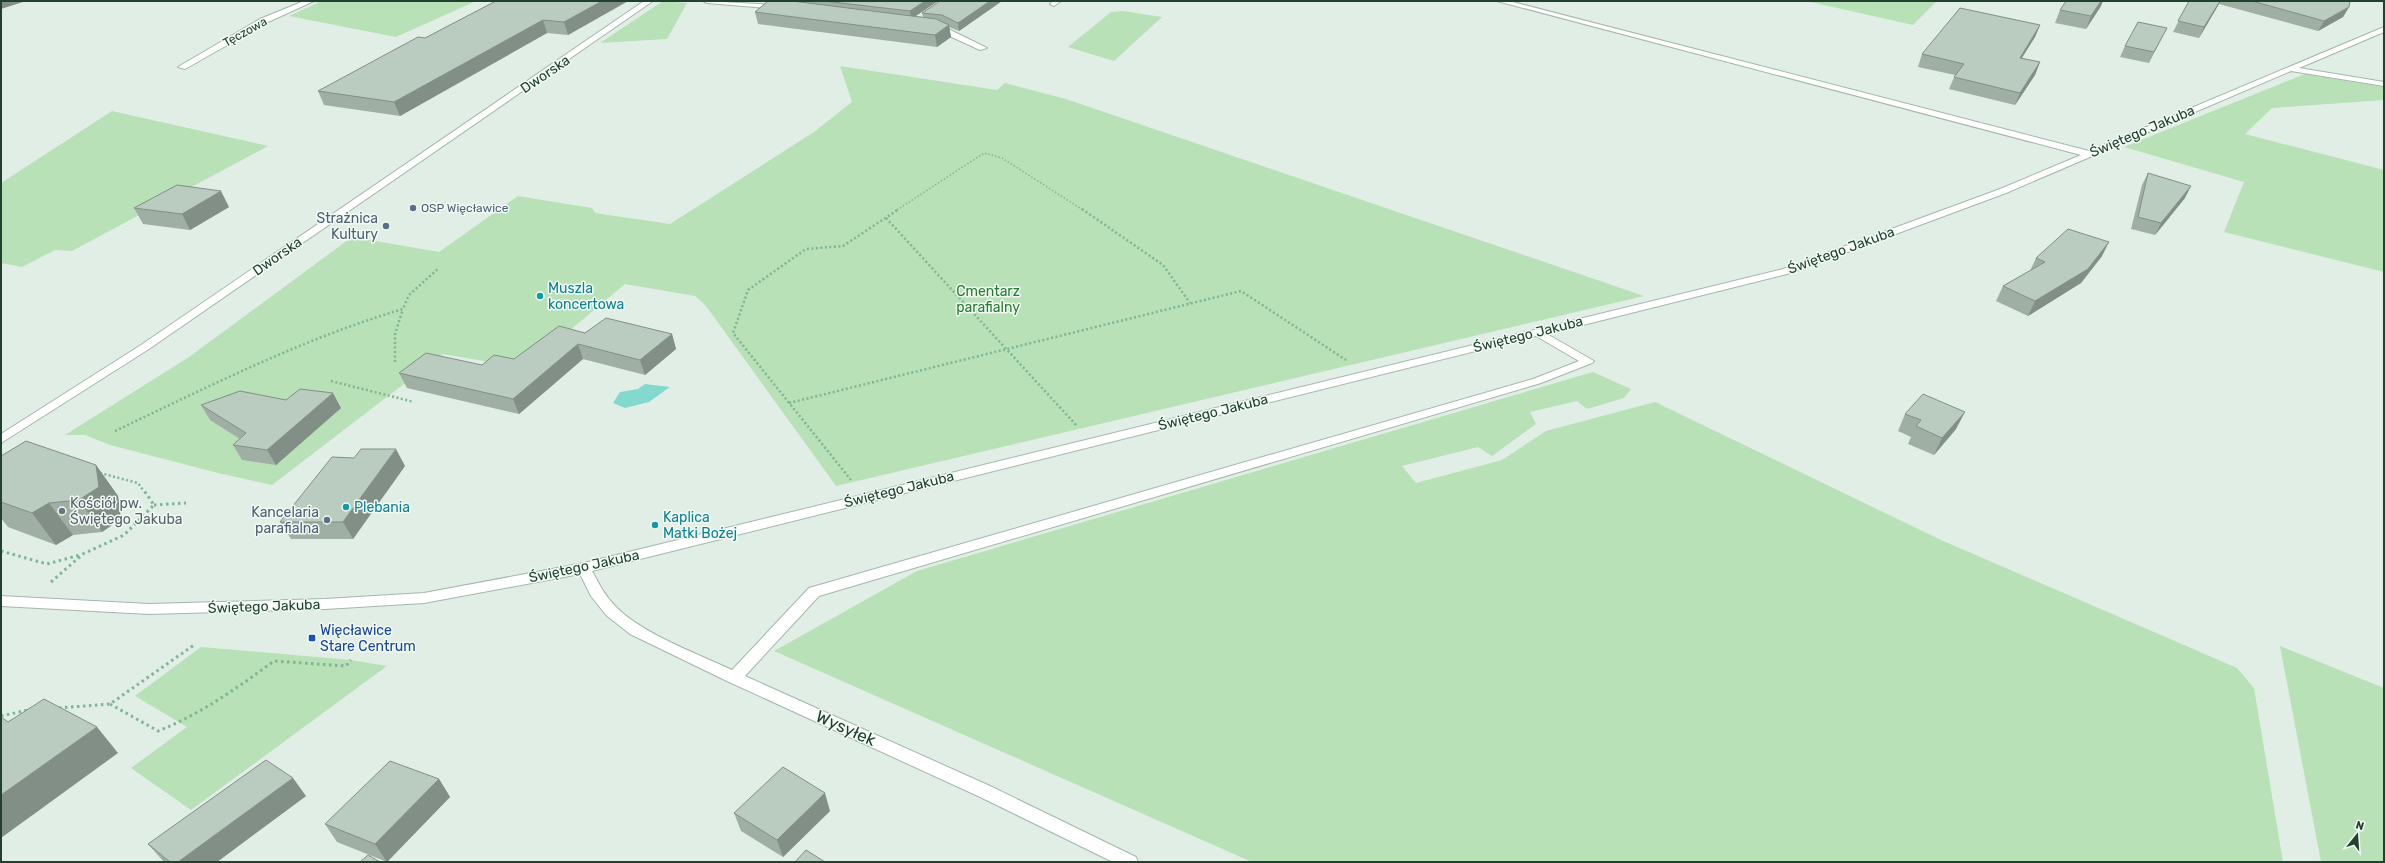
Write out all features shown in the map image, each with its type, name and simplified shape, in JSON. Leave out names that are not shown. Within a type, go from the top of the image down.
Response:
[{"type":"street","name":"Tęczowa","points":[[182,67],[263,21],[310,1]]},
{"type":"street","name":"Dworska","points":[[1,439],[145,347],[649,1]]},
{"type":"street","points":[[707,1],[789,8]]},
{"type":"street","points":[[1501,1],[2089,154]]},
{"type":"street","points":[[928,25],[940,27],[984,48]]},
{"type":"street","name":"Świętego Jakuba","points":[[1,601],[149,609],[325,604],[424,598],[584,568],[1787,271],[2003,191],[2289,68],[2384,29]]},
{"type":"street","points":[[2289,68],[2384,84]]},
{"type":"street","points":[[734,678],[814,592],[1537,381],[1588,361],[1536,332]]},
{"type":"street","name":"Wysyłek","points":[[584,568],[596,592],[611,611],[635,630],[734,678],[984,791],[1130,862]]},
{"type":"path","points":[[852,482],[733,332],[748,290],[806,249],[844,246],[984,153],[1002,158],[1128,239],[1163,265],[1190,303]]},
{"type":"path","points":[[886,218],[1080,429]]},
{"type":"path","points":[[395,362],[395,334],[409,295],[439,268]]},
{"type":"path","points":[[789,403],[1241,291],[1348,361]]},
{"type":"path","points":[[115,431],[245,370],[357,321],[403,309]]},
{"type":"path","points":[[331,381],[414,402]]},
{"type":"path","points":[[96,472],[138,483],[154,505]]},
{"type":"path","points":[[1,551],[47,564],[83,554],[124,535],[154,505],[186,503]]},
{"type":"path","points":[[51,582],[83,554]]},
{"type":"path","points":[[57,708],[110,704],[194,645]]},
{"type":"path","points":[[110,704],[158,731],[180,722],[228,695],[274,661],[346,666],[351,660]]},
{"type":"path","points":[[1,716],[12,712],[35,710]]},
{"type":"green space","points":[[322,1],[474,2],[396,37],[289,16]]},
{"type":"green space","points":[[663,1],[687,3],[667,39],[600,43]]},
{"type":"green space","points":[[1806,1],[1937,1],[1913,25]]},
{"type":"green space","points":[[1122,11],[1162,17],[1114,61],[1068,47],[1111,12]]},
{"type":"green space","name":"Cmentarz parafialny","points":[[840,66],[997,90],[1005,83],[1066,99],[1644,296],[836,486],[706,306],[695,296],[625,284],[525,368],[443,354],[272,485],[218,473],[110,445],[85,435],[65,435],[189,357],[352,237],[439,252],[518,196],[592,208],[595,213],[670,224],[814,132],[852,102]]},
{"type":"green space","points":[[2305,74],[2384,87],[2384,100],[2272,108],[2245,134],[2384,170],[2384,272],[2224,232],[2244,182],[2124,147]]},
{"type":"green space","points":[[112,111],[268,146],[72,251],[55,250],[22,267],[1,263],[1,183]]},
{"type":"green space","points":[[1593,372],[1631,389],[1624,398],[1587,409],[1577,401],[1530,412],[1536,424],[1492,456],[1478,447],[1402,466],[1416,483],[1502,460],[1546,431],[1655,402],[1941,540],[2237,668],[2254,688],[2283,862],[1252,862],[774,651],[917,571]]},
{"type":"green space","points":[[2280,646],[2384,688],[2384,862],[2321,862]]},
{"type":"green space","points":[[201,647],[351,660],[387,666],[191,810],[131,768],[187,727],[135,696]]},
{"type":"water","points":[[645,384],[670,387],[649,402],[625,408],[613,403],[620,392],[638,389]]},
{"type":"building","points":[[496,1],[602,1],[564,22],[543,20],[394,102],[318,91],[418,37],[425,38]]},
{"type":"building","points":[[768,1],[792,1],[936,19],[949,25],[935,35],[755,12]]},
{"type":"building","points":[[824,1],[925,1],[910,11]]},
{"type":"building","points":[[940,1],[990,1],[958,23],[942,15],[922,13]]},
{"type":"building","points":[[2066,1],[2101,1],[2091,16],[2060,10]]},
{"type":"building","points":[[2189,1],[2220,1],[2204,27],[2178,21]]},
{"type":"building","points":[[2252,1],[2350,1],[2349,7],[2324,21]]},
{"type":"building","points":[[1960,8],[2040,25],[2020,58],[2040,62],[2020,93],[1954,77],[1964,64],[1922,54]]},
{"type":"building","points":[[2138,22],[2167,28],[2154,52],[2125,46]]},
{"type":"building","points":[[2148,173],[2191,186],[2161,223],[2138,217]]},
{"type":"building","points":[[177,185],[221,191],[182,214],[134,208]]},
{"type":"building","points":[[2068,229],[2109,242],[2088,269],[2035,301],[2003,286],[2045,262],[2036,258]]},
{"type":"building","points":[[606,318],[672,334],[640,360],[578,344],[513,399],[399,373],[426,353],[482,365],[494,355],[514,359],[559,326],[585,333]]},
{"type":"building","points":[[300,389],[333,393],[267,450],[233,445],[246,433],[201,405],[240,391],[286,400]]},
{"type":"building","points":[[1923,394],[1965,412],[1942,438],[1916,426],[1921,420],[1905,414]]},
{"type":"building","points":[[26,441],[96,465],[99,487],[79,500],[49,503],[32,513],[1,502],[1,456]]},
{"type":"building","points":[[361,449],[396,449],[343,522],[280,522],[332,457],[354,458]]},
{"type":"building","points":[[44,699],[97,727],[1,795],[1,717],[8,722]]},
{"type":"building","points":[[266,760],[293,778],[178,862],[170,862],[148,844]]},
{"type":"building","points":[[390,761],[439,779],[375,844],[325,824]]},
{"type":"building","points":[[783,767],[825,793],[777,840],[734,813]]},
{"type":"building","points":[[806,850],[825,862],[795,862]]},
{"type":"building","points":[[368,855],[380,862],[360,862]]},
{"type":"place","name":"OSP Więcławice","points":[[413,208]]},
{"type":"place","name":"Strażnica Kultury","points":[[386,226]]},
{"type":"place","name":"Muszla koncertowa","points":[[540,296]]},
{"type":"place","name":"Plebania","points":[[346,507]]},
{"type":"place","name":"Kościół pw. Świętego Jakuba","points":[[62,511]]},
{"type":"place","name":"Kancelaria parafialna","points":[[327,520]]},
{"type":"place","name":"Kaplica Matki Bożej","points":[[655,525]]},
{"type":"place","name":"Więcławice Stare Centrum","points":[[312,638]]}]
